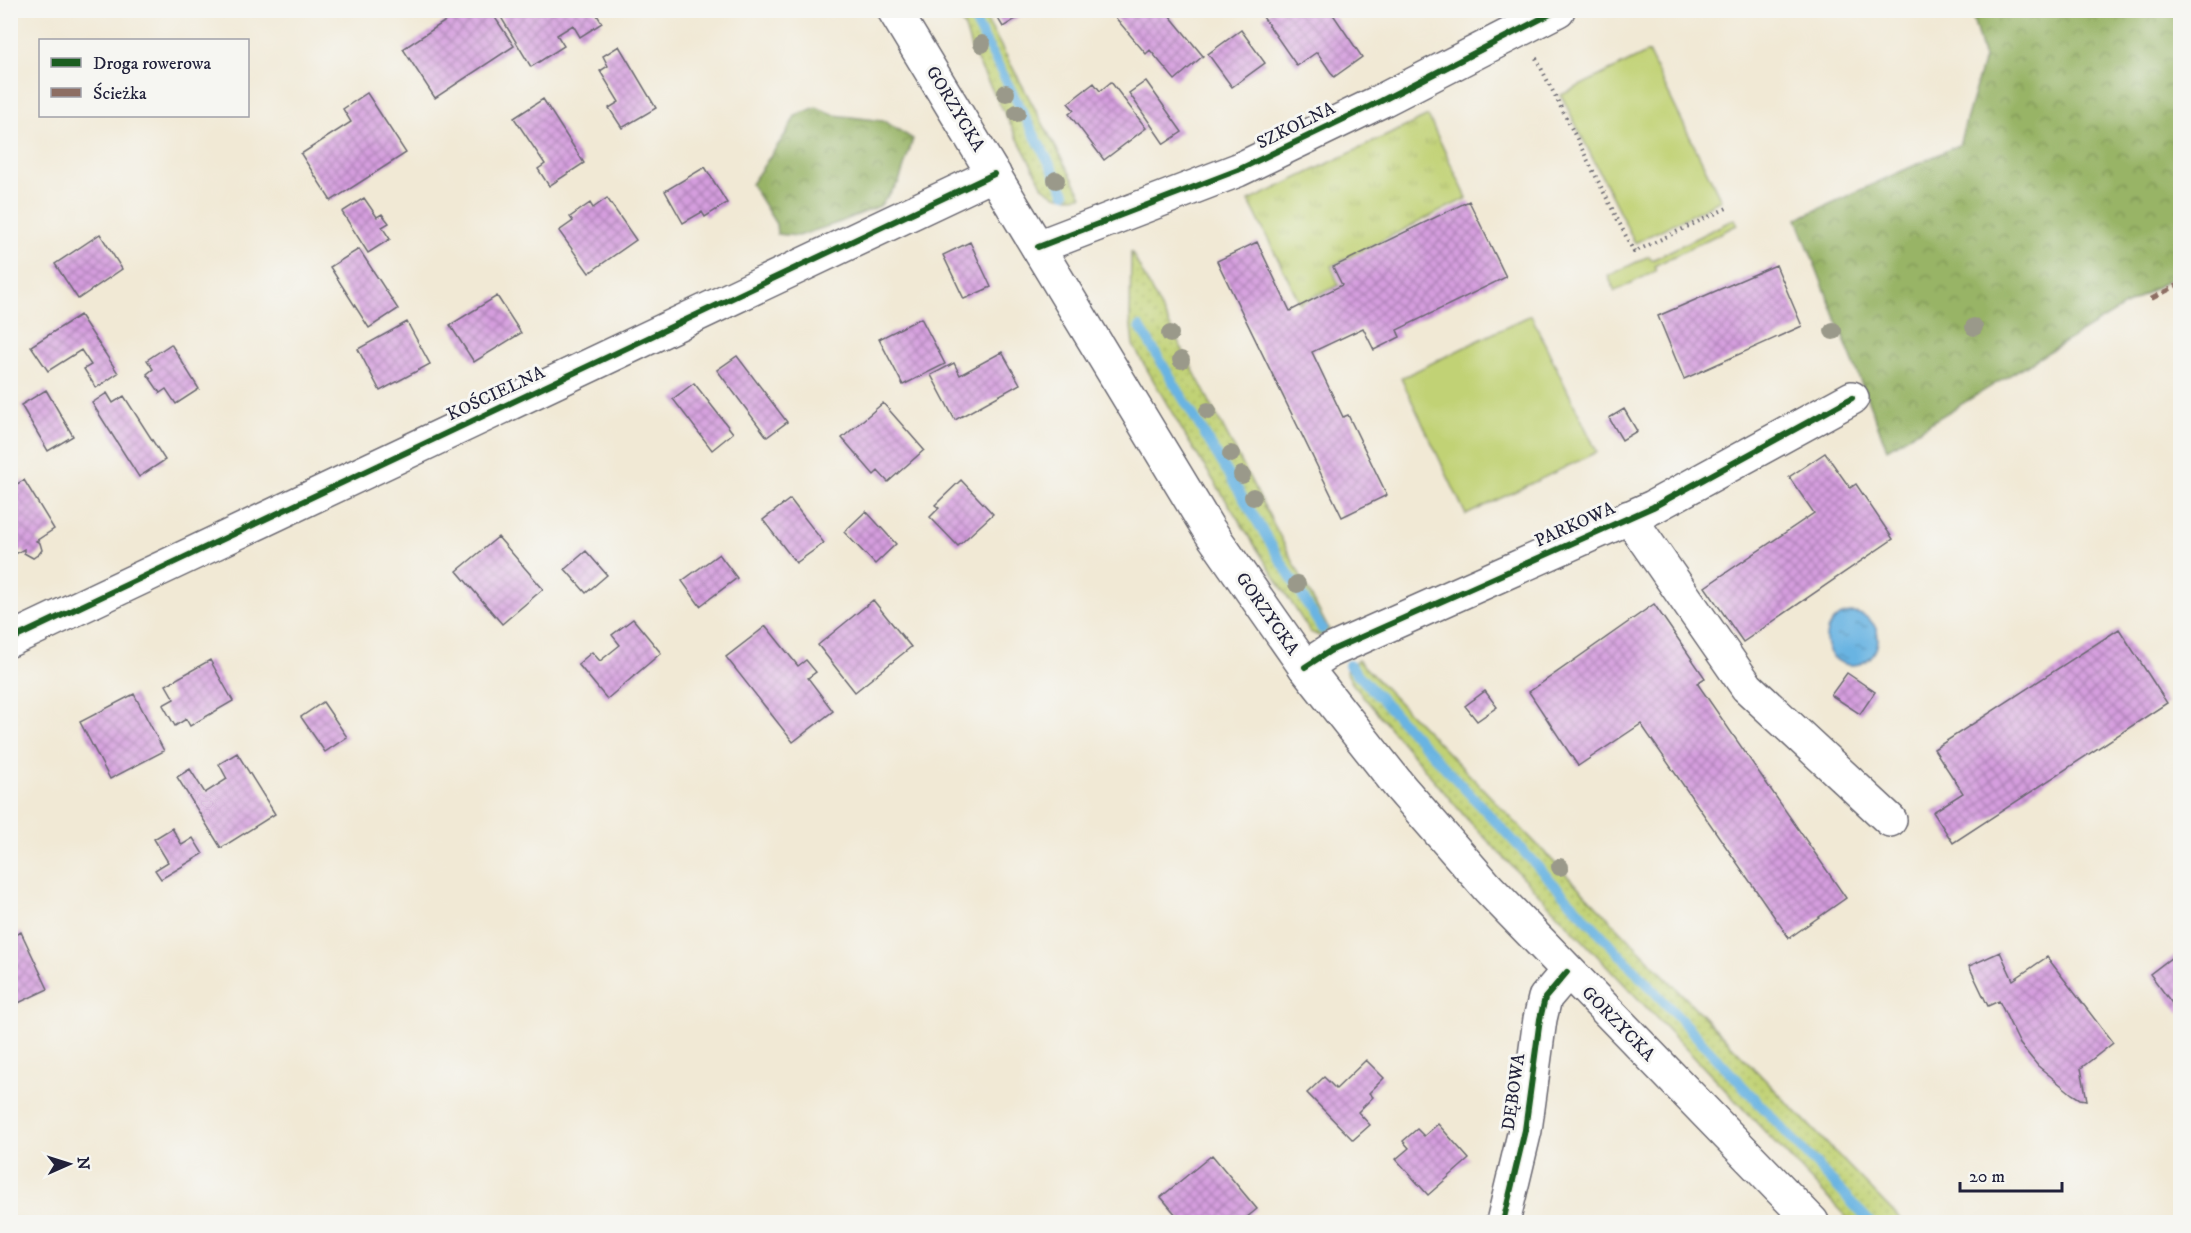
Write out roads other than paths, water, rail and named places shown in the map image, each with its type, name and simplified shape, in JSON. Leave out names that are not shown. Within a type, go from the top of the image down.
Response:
[{"type":"street","name":"GORZYCKA","points":[[894,10],[1209,530],[1305,667],[1429,822],[1488,888],[1812,1222]]},
{"type":"street","name":"SZKOLNA","points":[[1038,247],[1239,170],[1523,30],[1558,10]]},
{"type":"street","name":"KOŚCIELNA","points":[[10,640],[994,174]]},
{"type":"street","name":"PARKOWA","points":[[1305,667],[1330,651],[1653,507],[1852,398]]},
{"type":"street","points":[[1629,517],[1747,687],[1890,820]]},
{"type":"street","name":"DĘBOWA","points":[[1503,1222],[1525,1130],[1545,998],[1567,972]]},
{"type":"water","points":[[1852,613],[1862,615],[1870,621],[1876,629],[1878,639],[1876,649],[1870,657],[1862,663],[1852,665],[1842,663],[1834,657],[1828,649],[1826,639],[1828,629],[1834,621],[1842,615]]},
{"type":"waterway","points":[[969,10],[1065,193]]},
{"type":"waterway","points":[[1140,327],[1322,629]]},
{"type":"waterway","points":[[1349,665],[1870,1222]]}]
